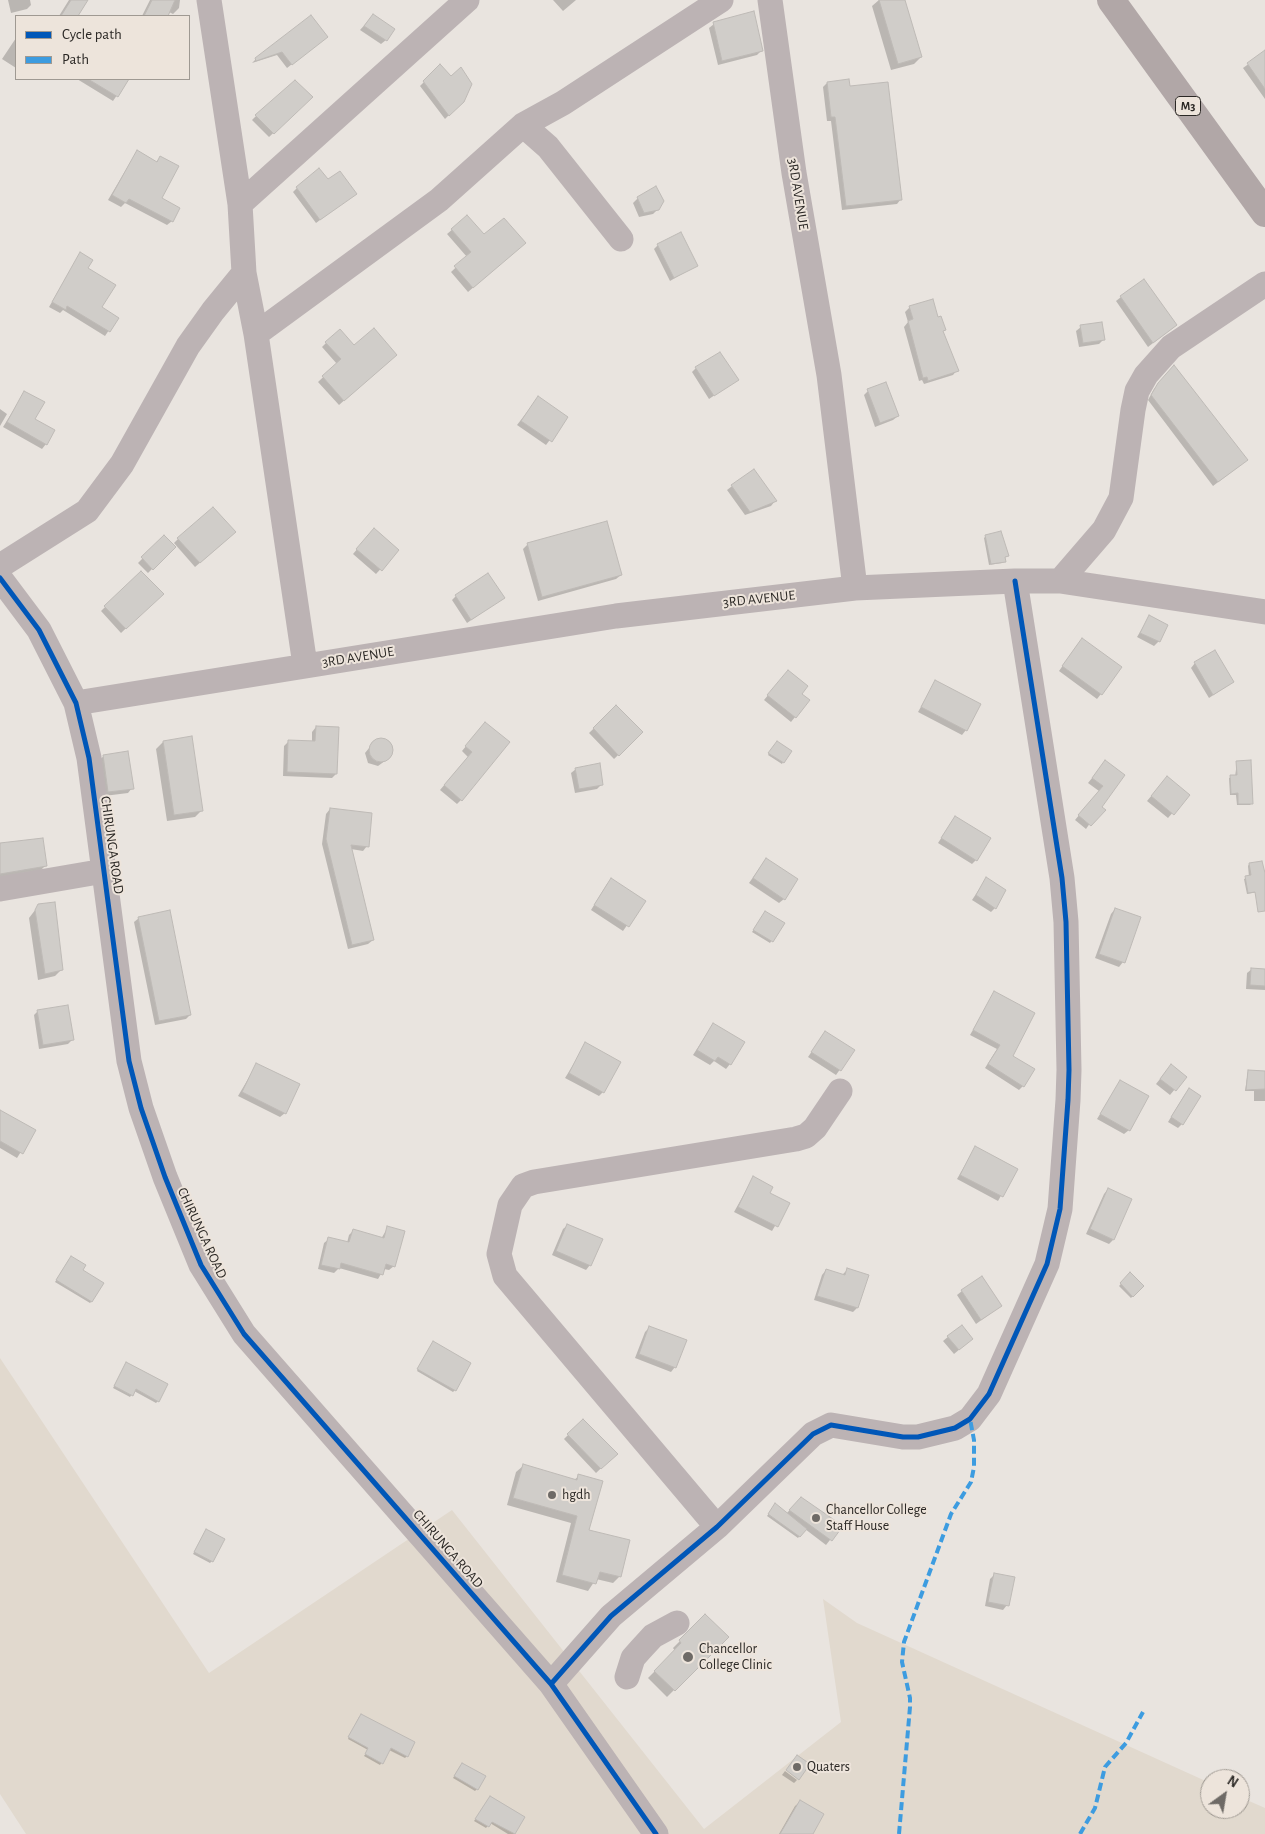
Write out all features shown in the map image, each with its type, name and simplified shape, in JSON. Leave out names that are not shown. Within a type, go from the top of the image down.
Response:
[{"type":"highway","name":"M3","points":[[1111,0],[1265,212]]},
{"type":"street","points":[[208,0],[240,204],[244,273],[256,334],[305,666]]},
{"type":"street","points":[[240,204],[467,0]]},
{"type":"street","points":[[256,334],[439,200],[523,125],[563,103],[721,0]]},
{"type":"street","name":"3RD AVENUE","points":[[76,703],[616,616],[855,588],[829,375],[794,173],[770,0]]},
{"type":"street","points":[[523,125],[548,147],[621,238]]},
{"type":"street","points":[[0,566],[87,511],[122,464],[188,346],[244,273]]},
{"type":"street","points":[[1060,581],[1104,530],[1120,498],[1137,391],[1146,375],[1171,347],[1265,284]]},
{"type":"street","name":"CHIRUNGA ROAD","points":[[0,578],[38,630],[76,703],[89,758],[129,1060],[141,1108],[165,1177],[201,1265],[244,1334],[551,1684],[656,1834]]},
{"type":"street","points":[[551,1684],[602,1625],[717,1527],[813,1434],[830,1425],[903,1437],[918,1437],[955,1428],[970,1419],[989,1394],[1051,1252],[1060,1209],[1069,1070],[1066,922],[1062,878],[1014,581]]},
{"type":"street","points":[[855,588],[1014,581],[1060,581],[1265,612]]},
{"type":"street","points":[[0,889],[104,871]]},
{"type":"street","points":[[717,1527],[501,1270],[499,1254],[510,1205],[523,1186],[534,1182],[806,1136],[815,1128],[840,1091]]},
{"type":"street","points":[[625,1604],[653,1636]]},
{"type":"street","points":[[627,1677],[633,1658],[653,1636],[677,1622]]},
{"type":"shaded area","points":[[0,1358],[209,1673],[452,1510],[704,1829],[841,1722],[823,1599],[857,1623],[1200,1778],[1200,1819],[1250,1819],[1250,1801],[1265,1808],[1265,1834],[26,1834],[0,1794]]},
{"type":"building","points":[[71,0],[88,0],[79,15],[62,15]]},
{"type":"building","points":[[152,0],[175,0],[168,15],[144,15]]},
{"type":"building","points":[[879,0],[905,0],[922,57],[898,64]]},
{"type":"building","points":[[754,11],[763,51],[722,61],[713,22]]},
{"type":"building","points":[[373,14],[395,29],[387,41],[364,26]]},
{"type":"building","points":[[311,15],[328,37],[292,65],[282,52],[256,61],[255,58]]},
{"type":"building","points":[[1265,50],[1265,89],[1247,63]]},
{"type":"building","points":[[440,64],[451,76],[461,67],[472,84],[464,102],[449,116],[423,81]]},
{"type":"building","points":[[849,79],[850,86],[888,82],[902,200],[846,206],[835,117],[831,117],[827,82]]},
{"type":"building","points":[[90,80],[128,80],[118,97]]},
{"type":"building","points":[[295,80],[313,97],[274,134],[255,115]]},
{"type":"building","points":[[137,150],[157,162],[160,156],[179,166],[162,198],[180,208],[173,222],[129,199],[126,203],[112,195]]},
{"type":"building","points":[[319,168],[328,179],[340,171],[357,194],[320,220],[296,187]]},
{"type":"building","points":[[656,186],[664,201],[659,210],[644,213],[637,197]]},
{"type":"building","points":[[467,215],[484,234],[504,218],[526,243],[473,288],[454,266],[471,252],[451,229]]},
{"type":"building","points":[[681,232],[698,266],[674,278],[657,244]]},
{"type":"building","points":[[80,252],[93,260],[88,268],[116,285],[102,307],[119,318],[110,332],[67,306],[66,310],[52,302]]},
{"type":"building","points":[[1144,279],[1177,325],[1153,343],[1120,296]]},
{"type":"building","points":[[933,299],[938,317],[941,316],[946,330],[943,331],[959,371],[928,381],[927,377],[923,378],[908,321],[913,319],[909,306]]},
{"type":"building","points":[[1102,322],[1105,340],[1083,343],[1080,325]]},
{"type":"building","points":[[374,328],[397,355],[344,401],[322,376],[341,359],[325,342],[340,329],[354,345]]},
{"type":"building","points":[[720,352],[739,380],[714,396],[695,367]]},
{"type":"building","points":[[1174,365],[1248,460],[1218,482],[1151,395],[1158,383]]},
{"type":"building","points":[[886,382],[899,416],[880,423],[867,389]]},
{"type":"building","points":[[24,391],[45,402],[35,419],[55,430],[47,445],[7,422]]},
{"type":"building","points":[[538,396],[568,417],[552,442],[521,421]]},
{"type":"building","points":[[754,469],[777,501],[750,512],[731,485]]},
{"type":"building","points":[[213,507],[236,532],[200,563],[177,538]]},
{"type":"building","points":[[607,521],[622,575],[542,597],[527,543]]},
{"type":"building","points":[[374,528],[399,550],[382,571],[356,549]]},
{"type":"building","points":[[1001,531],[1009,556],[1005,557],[1006,562],[991,564],[985,535]]},
{"type":"building","points":[[164,535],[176,547],[153,570],[141,557]]},
{"type":"building","points":[[141,571],[164,594],[126,629],[104,606]]},
{"type":"building","points":[[488,573],[505,598],[471,620],[455,595]]},
{"type":"building","points":[[1149,615],[1168,625],[1160,642],[1140,633]]},
{"type":"building","points":[[1082,638],[1122,667],[1102,695],[1062,666]]},
{"type":"building","points":[[1215,650],[1234,682],[1213,695],[1194,662]]},
{"type":"building","points":[[788,670],[808,686],[802,694],[810,700],[796,718],[767,695]]},
{"type":"building","points":[[935,680],[981,704],[967,731],[921,707]]},
{"type":"building","points":[[616,705],[643,732],[619,756],[593,728]]},
{"type":"building","points":[[485,722],[510,742],[462,801],[444,785],[472,752],[465,746]]},
{"type":"building","points":[[316,726],[339,727],[337,774],[287,772],[288,740],[315,741]]},
{"type":"building","points":[[192,736],[203,811],[174,815],[163,741]]},
{"type":"building","points":[[381,738],[390,741],[393,750],[390,759],[381,762],[372,759],[369,750],[372,741]]},
{"type":"building","points":[[777,741],[792,751],[784,763],[768,753]]},
{"type":"building","points":[[128,751],[134,789],[108,792],[103,755]]},
{"type":"building","points":[[1105,760],[1125,775],[1102,807],[1106,810],[1091,826],[1078,815],[1103,786],[1092,778]]},
{"type":"building","points":[[1251,760],[1253,804],[1238,804],[1238,793],[1231,794],[1230,775],[1237,775],[1236,761]]},
{"type":"building","points":[[600,763],[603,785],[579,789],[575,768]]},
{"type":"building","points":[[1167,776],[1190,795],[1174,815],[1151,796]]},
{"type":"building","points":[[330,808],[372,813],[369,847],[351,845],[374,940],[352,945],[326,839]]},
{"type":"building","points":[[955,816],[991,838],[977,861],[941,838]]},
{"type":"building","points":[[43,838],[47,866],[0,874],[0,843]]},
{"type":"building","points":[[766,858],[798,879],[785,900],[753,878]]},
{"type":"building","points":[[1262,861],[1265,873],[1265,911],[1258,912],[1255,892],[1248,893],[1245,876],[1251,875],[1249,863]]},
{"type":"building","points":[[986,877],[1006,890],[996,909],[976,895]]},
{"type":"building","points":[[611,878],[646,901],[629,927],[594,905]]},
{"type":"building","points":[[55,902],[63,970],[45,974],[35,910],[38,904]]},
{"type":"building","points":[[1115,908],[1141,917],[1125,963],[1099,954]]},
{"type":"building","points":[[170,910],[191,1015],[159,1021],[138,917]]},
{"type":"building","points":[[765,911],[785,923],[773,942],[753,930]]},
{"type":"building","points":[[1251,968],[1265,969],[1265,986],[1250,985]]},
{"type":"building","points":[[994,991],[1035,1013],[1013,1056],[1035,1069],[1024,1087],[988,1064],[1000,1045],[973,1030]]},
{"type":"building","points":[[68,1005],[74,1040],[43,1045],[37,1010]]},
{"type":"building","points":[[713,1023],[745,1042],[731,1065],[718,1057],[715,1061],[697,1050]]},
{"type":"building","points":[[825,1031],[855,1050],[841,1071],[811,1052]]},
{"type":"building","points":[[585,1042],[621,1062],[604,1093],[569,1073]]},
{"type":"building","points":[[256,1063],[300,1084],[286,1114],[242,1092]]},
{"type":"building","points":[[1171,1064],[1187,1077],[1176,1091],[1160,1079]]},
{"type":"building","points":[[1248,1070],[1265,1071],[1265,1089],[1246,1090]]},
{"type":"building","points":[[1120,1080],[1149,1096],[1130,1131],[1100,1114]]},
{"type":"building","points":[[1189,1088],[1201,1096],[1183,1125],[1171,1117]]},
{"type":"building","points":[[0,1110],[36,1130],[23,1154],[0,1141]]},
{"type":"building","points":[[975,1146],[1018,1169],[1003,1197],[960,1175]]},
{"type":"building","points":[[753,1176],[773,1187],[770,1193],[790,1203],[778,1227],[738,1207]]},
{"type":"building","points":[[1108,1188],[1132,1199],[1114,1240],[1090,1229]]},
{"type":"building","points":[[567,1224],[603,1239],[591,1266],[556,1251]]},
{"type":"building","points":[[387,1226],[405,1231],[395,1267],[386,1264],[383,1275],[341,1263],[340,1269],[321,1265],[328,1237],[349,1242],[353,1229],[384,1238]]},
{"type":"building","points":[[71,1256],[86,1265],[83,1270],[104,1283],[92,1302],[56,1280]]},
{"type":"building","points":[[847,1268],[869,1275],[858,1308],[817,1296],[826,1269],[845,1275]]},
{"type":"building","points":[[1130,1272],[1144,1286],[1133,1297],[1120,1283]]},
{"type":"building","points":[[982,1276],[1002,1306],[981,1320],[961,1290]]},
{"type":"building","points":[[962,1325],[973,1339],[959,1350],[947,1336]]},
{"type":"building","points":[[649,1326],[687,1340],[676,1368],[639,1354]]},
{"type":"building","points":[[433,1341],[471,1363],[456,1391],[417,1369]]},
{"type":"building","points":[[126,1362],[168,1384],[159,1402],[136,1389],[133,1396],[114,1386]]},
{"type":"building","points":[[583,1419],[618,1454],[601,1469],[567,1434]]},
{"type":"building","points":[[523,1464],[577,1480],[578,1474],[603,1481],[589,1530],[630,1540],[621,1577],[600,1572],[596,1584],[562,1575],[577,1516],[513,1498]]},
{"type":"building","name":"Chancellor College Staff House","points":[[801,1497],[843,1526],[832,1541],[789,1510]]},
{"type":"building","points":[[775,1503],[807,1529],[800,1537],[768,1514]]},
{"type":"building","points":[[206,1529],[225,1539],[213,1562],[194,1552]]},
{"type":"building","points":[[994,1573],[1015,1577],[1009,1606],[988,1602]]},
{"type":"building","name":"Chancellor College Clinic","points":[[705,1614],[729,1637],[675,1691],[654,1671],[681,1643],[679,1640]]},
{"type":"building","points":[[361,1714],[415,1742],[408,1757],[391,1748],[383,1764],[365,1754],[368,1748],[348,1737]]},
{"type":"building","name":"Quaters","points":[[797,1755],[810,1764],[799,1780],[786,1770]]},
{"type":"building","points":[[462,1763],[486,1776],[478,1790],[454,1776]]},
{"type":"building","points":[[490,1796],[525,1817],[515,1834],[492,1822],[489,1827],[475,1819]]},
{"type":"building","points":[[800,1800],[824,1814],[813,1834],[780,1834]]},
{"type":"marked path","points":[[899,1834],[910,1707],[910,1698],[902,1662],[904,1642],[951,1514],[971,1482],[974,1467],[974,1440],[970,1419]]},
{"type":"marked path","points":[[1080,1834],[1095,1808],[1105,1767],[1126,1743],[1143,1712]]},
{"type":"cycle path","points":[[0,578],[39,630],[76,703],[89,758],[129,1061],[141,1108],[165,1177],[201,1265],[244,1334],[551,1684],[656,1834]]},
{"type":"cycle path","points":[[551,1684],[611,1616],[717,1527],[813,1434],[831,1425],[903,1437],[918,1437],[955,1428],[970,1419],[989,1394],[1047,1264],[1060,1209],[1068,1100],[1066,922],[1062,878],[1015,581]]},
{"type":"place","name":"hgdh","points":[[552,1495]]},
{"type":"place","name":"Chancellor College Staff House","points":[[816,1518]]},
{"type":"place","name":"Chancellor College Clinic","points":[[688,1657]]},
{"type":"place","name":"Quaters","points":[[797,1767]]}]
